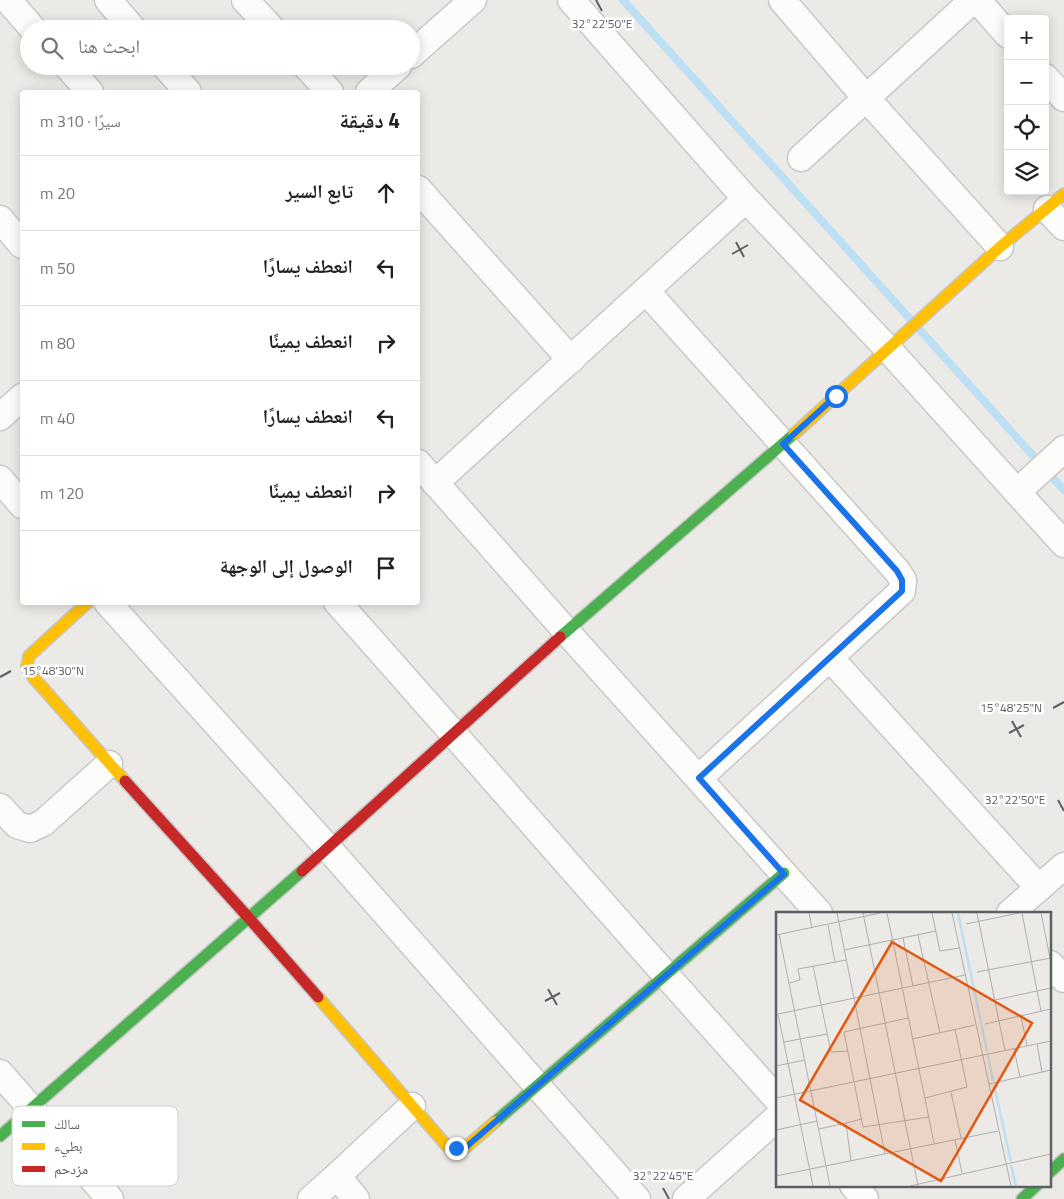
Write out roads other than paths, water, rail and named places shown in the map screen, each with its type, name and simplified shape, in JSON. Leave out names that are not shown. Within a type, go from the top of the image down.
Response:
[{"type":"street","points":[[8,0],[25,20]]},
{"type":"street","points":[[108,0],[125,20]]},
{"type":"street","points":[[246,0],[264,20]]},
{"type":"street","points":[[420,47],[473,0]]},
{"type":"street","points":[[571,0],[746,199],[888,349],[1064,544]]},
{"type":"street","points":[[782,0],[866,98],[1000,247]]},
{"type":"street","points":[[801,158],[973,0]]},
{"type":"street","points":[[977,0],[1004,30]]},
{"type":"street","points":[[75,75],[88,90]]},
{"type":"street","points":[[173,75],[186,90]]},
{"type":"street","points":[[314,75],[328,90]]},
{"type":"street","points":[[371,90],[388,75]]},
{"type":"street","points":[[1049,81],[1064,98]]},
{"type":"street","points":[[420,192],[571,360]]},
{"type":"street","points":[[435,483],[746,199]]},
{"type":"street","points":[[34,1106],[328,848],[566,631],[783,444],[1000,247],[1058,210]]},
{"type":"street","points":[[0,220],[20,243]]},
{"type":"street","points":[[646,291],[897,571],[902,580],[902,591],[699,778]]},
{"type":"street","points":[[0,417],[20,399]]},
{"type":"street","points":[[1018,492],[1064,449]]},
{"type":"street","points":[[420,465],[818,912]]},
{"type":"street","points":[[0,479],[20,503]]},
{"type":"street","points":[[85,605],[29,656],[27,666],[33,677],[248,917],[446,1145],[456,1148],[466,1147],[784,874]]},
{"type":"street","points":[[110,605],[328,848],[637,1199]]},
{"type":"street","points":[[340,605],[579,875],[665,976],[776,1098]]},
{"type":"street","points":[[830,658],[1039,888]]},
{"type":"street","points":[[0,807],[17,825],[30,829],[43,823],[109,764]]},
{"type":"street","points":[[1011,912],[1064,866]]},
{"type":"street","points":[[1052,966],[1064,979]]},
{"type":"street","points":[[0,1073],[28,1106]]},
{"type":"street","points":[[311,1199],[412,1106]]},
{"type":"street","points":[[686,1199],[776,1119]]},
{"type":"street","points":[[0,1136],[12,1126]]},
{"type":"street","points":[[1052,1170],[1064,1159]]},
{"type":"street","points":[[337,1176],[356,1199]]},
{"type":"street","points":[[99,1186],[110,1199]]},
{"type":"street","points":[[854,1186],[865,1199]]},
{"type":"street","points":[[1022,1199],[1035,1186]]},
{"type":"waterway","points":[[623,0],[1064,490]]}]
